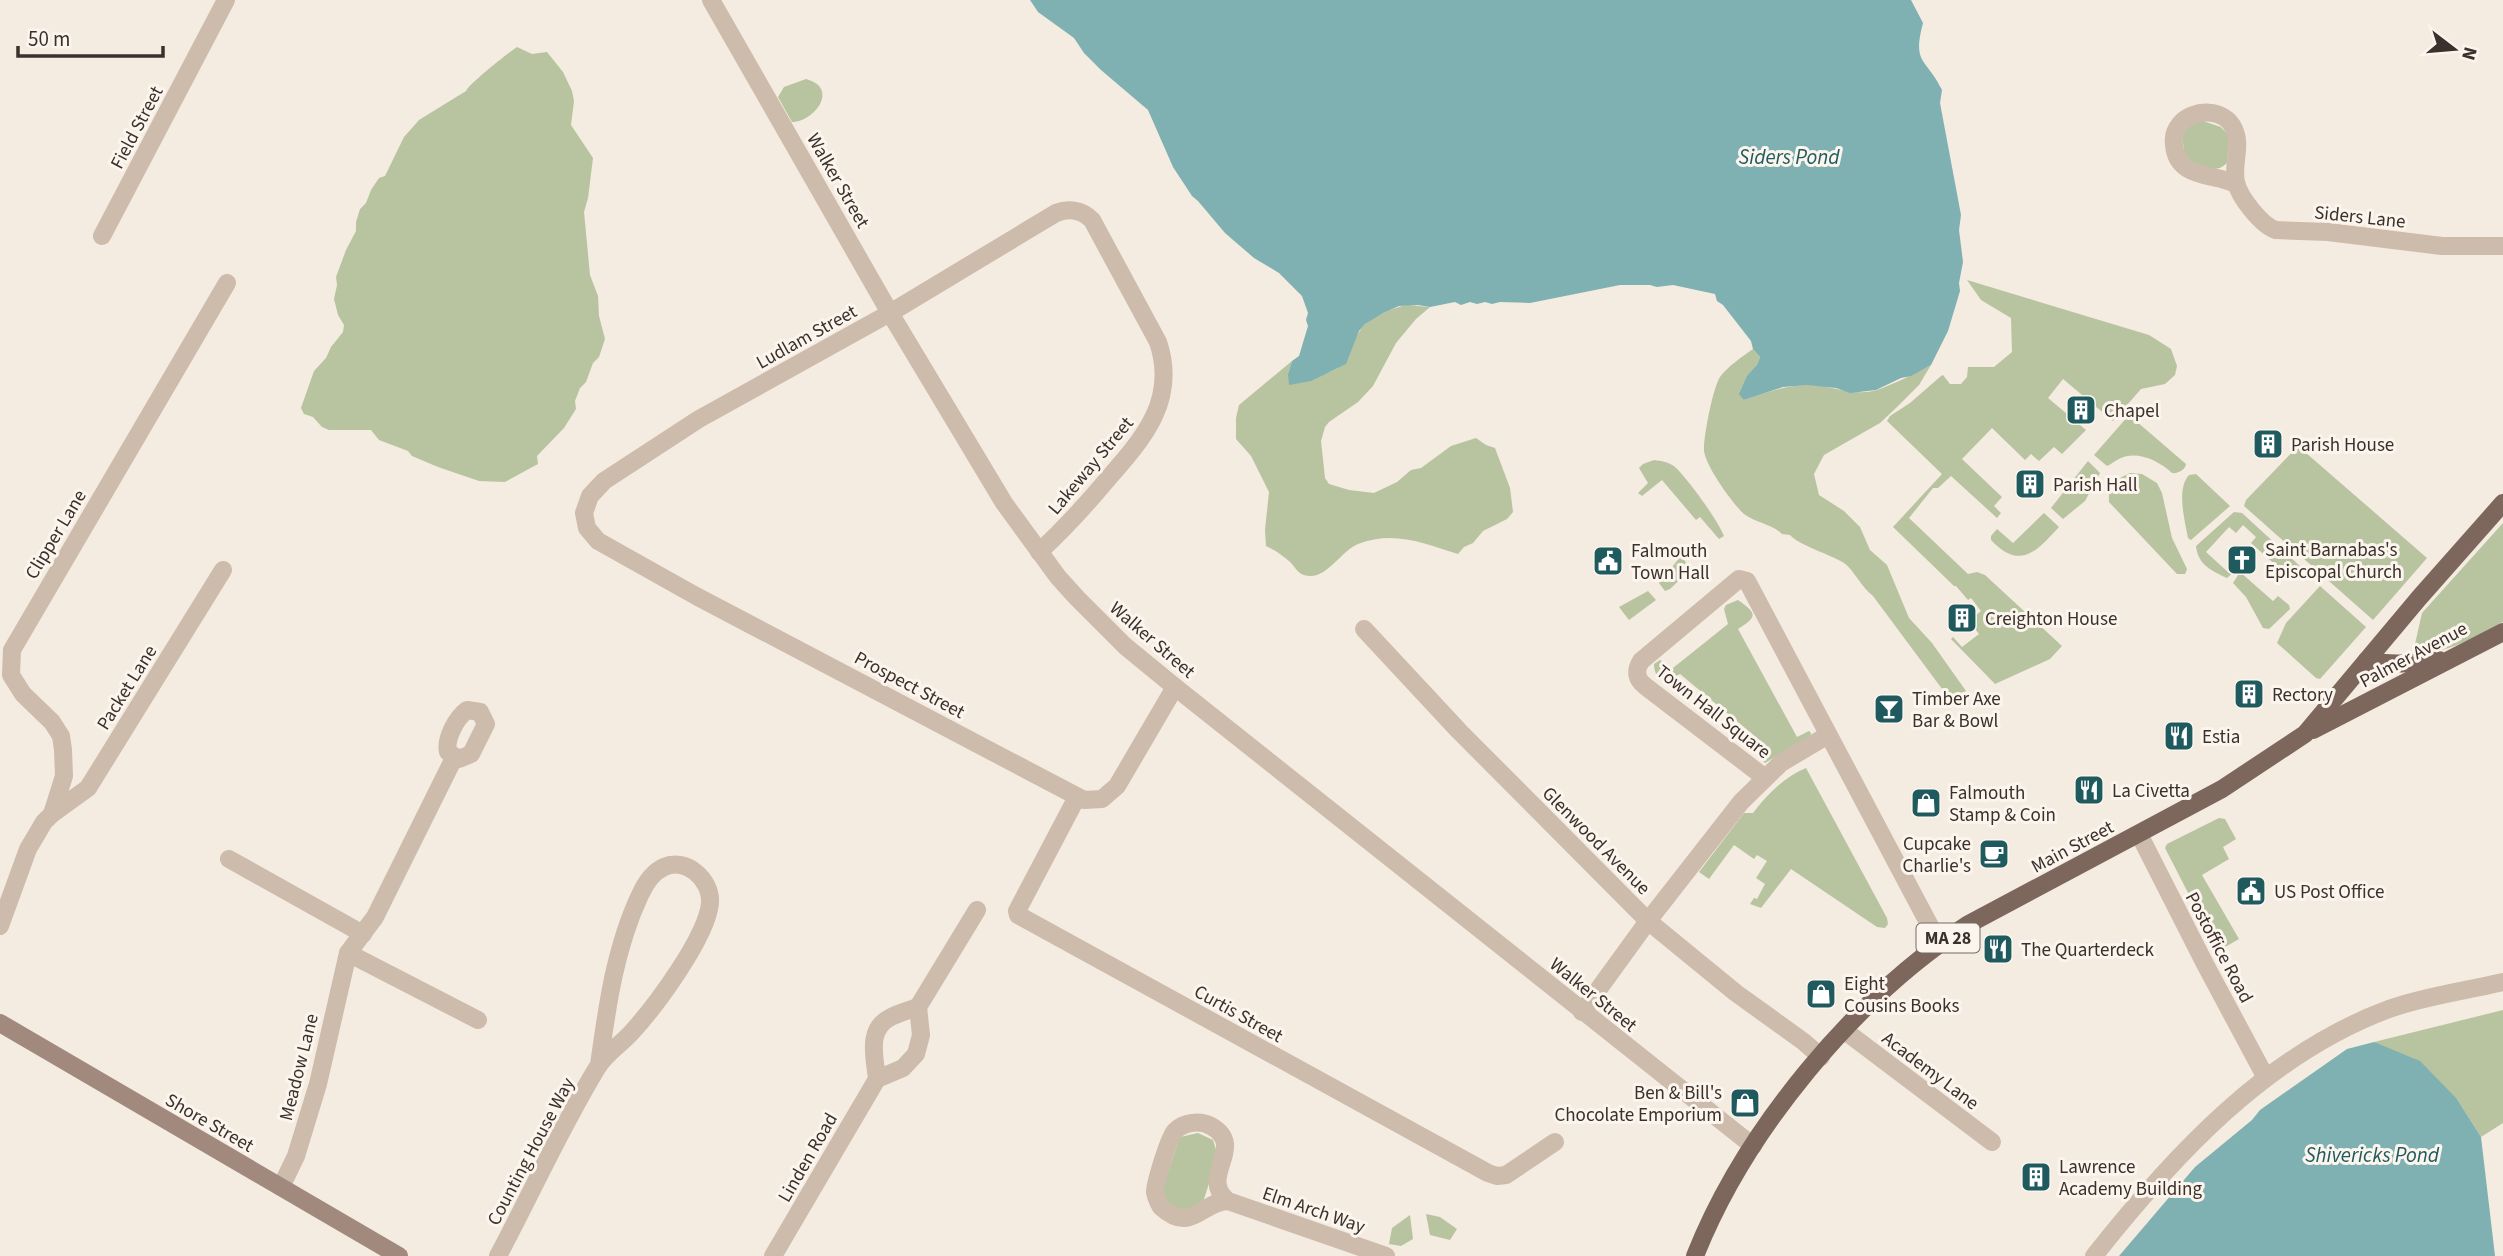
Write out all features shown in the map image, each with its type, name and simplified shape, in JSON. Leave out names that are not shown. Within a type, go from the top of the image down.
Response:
[{"type":"main road","name":"Main Street","points":[[1695,1256],[1715,1208],[1753,1146],[1821,1057],[1896,978],[1939,943],[1967,925],[2222,789],[2305,734],[2503,503]]},
{"type":"main road","name":"Palmer Avenue","points":[[2305,734],[2503,632]]},
{"type":"main road","points":[[2367,660],[2383,664],[2407,664],[2453,658]]},
{"type":"main road","name":"Shore Street","points":[[0,1023],[399,1256]]},
{"type":"street","name":"Field Street","points":[[102,236],[226,0]]},
{"type":"street","name":"Walker Street","points":[[711,0],[890,313],[1004,503],[1039,552],[1097,620],[1175,687],[1753,1146]]},
{"type":"street","points":[[2206,112],[2229,120],[2237,140],[2236,184],[2189,171],[2179,161],[2174,151],[2173,138],[2183,120],[2196,113],[2206,112]]},
{"type":"street","name":"Siders Lane","points":[[2236,184],[2255,215],[2268,228],[2276,230],[2328,232],[2442,246],[2503,246]]},
{"type":"street","name":"Ludlam Street","points":[[587,528],[584,513],[586,504],[604,481],[699,419],[890,313],[1056,213],[1078,211]]},
{"type":"street","name":"Lakeway Street","points":[[1039,552],[1073,520],[1135,448],[1150,426],[1164,385],[1163,357],[1158,342],[1092,220],[1078,211]]},
{"type":"street","name":"Clipper Lane","points":[[0,926],[28,849],[51,814],[64,776],[61,736],[52,722],[23,694],[11,675],[12,650],[227,283]]},
{"type":"street","name":"Prospect Street","points":[[587,528],[598,541],[696,596],[1077,797]]},
{"type":"street","name":"Packet Lane","points":[[51,814],[88,788],[223,569]]},
{"type":"street","name":"Town Hall Square","points":[[1828,735],[1764,777],[1640,682],[1637,668],[1640,661],[1661,642],[1739,579],[1747,581],[1939,943]]},
{"type":"street","name":"Glenwood Avenue","points":[[1364,629],[1459,731],[1648,921],[1735,993],[1821,1057]]},
{"type":"street","points":[[1077,797],[1096,800],[1113,792],[1175,687]]},
{"type":"street","name":"Meadow Lane","points":[[281,1187],[296,1156],[318,1084],[348,953],[374,917],[454,758]]},
{"type":"street","points":[[1582,1012],[1648,921],[1735,809],[1764,777]]},
{"type":"street","name":"Curtis Street","points":[[1077,797],[1017,911],[1018,915],[1488,1173],[1506,1175],[1555,1142]]},
{"type":"street","name":"Postoffice Road","points":[[2139,834],[2266,1077]]},
{"type":"street","points":[[229,859],[363,933]]},
{"type":"street","name":"Counting House Way","points":[[498,1256],[599,1065],[631,1034],[653,1006],[700,933],[708,911],[710,893],[704,878],[698,873],[676,865],[667,865],[650,879],[639,896],[611,986],[599,1065]]},
{"type":"street","points":[[918,1007],[890,1017],[879,1027],[873,1042],[877,1079],[902,1068],[916,1054],[921,1035],[918,1007],[977,910]]},
{"type":"street","points":[[348,953],[478,1020]]},
{"type":"street","points":[[2094,1256],[2179,1157],[2266,1077],[2366,1019],[2391,1009],[2503,982]]},
{"type":"street","name":"Academy Lane","points":[[1844,1031],[1992,1142]]},
{"type":"street","name":"Linden Road","points":[[773,1256],[877,1079]]},
{"type":"street","points":[[1197,1122],[1212,1126],[1223,1138],[1225,1149],[1216,1184],[1219,1194],[1228,1201],[1213,1202],[1202,1213],[1185,1218],[1169,1213],[1159,1203],[1155,1188],[1171,1137],[1180,1127],[1197,1122]]},
{"type":"street","name":"Elm Arch Way","points":[[1228,1201],[1386,1256]]},
{"type":"green space","points":[[517,47],[532,54],[547,52],[563,72],[574,101],[571,125],[593,158],[584,212],[590,275],[598,296],[599,316],[605,339],[599,357],[580,388],[575,401],[576,409],[564,428],[537,456],[538,464],[505,482],[479,481],[412,456],[408,451],[379,440],[371,430],[329,430],[313,417],[304,414],[301,408],[314,371],[343,332],[344,325],[334,299],[336,277],[356,231],[360,209],[366,203],[371,190],[379,178],[385,176],[404,137],[419,120],[466,91]]},
{"type":"green space","points":[[806,79],[816,83],[821,90],[820,104],[808,117],[792,122],[778,97],[784,87]]},
{"type":"green space","points":[[2203,121],[2221,127],[2229,136],[2227,163],[2217,169],[2206,168],[2185,159],[2182,134],[2193,123]]},
{"type":"green space","points":[[1967,280],[2149,335],[2171,349],[2177,366],[2175,375],[2165,384],[2141,389],[2113,421],[2063,379],[2048,398],[2086,430],[2062,454],[2054,447],[2039,461],[2031,454],[2025,460],[1992,428],[1962,459],[2002,497],[1994,506],[2001,513],[1997,518],[1951,476],[1938,488],[1933,488],[1909,518],[1968,574],[1977,572],[1985,575],[2062,646],[2050,659],[1995,684],[1951,639],[1953,637],[1962,647],[1979,634],[1969,621],[1981,611],[1971,598],[1968,600],[1893,527],[1942,474],[1887,421],[1890,416],[1910,403],[1941,376],[1950,384],[1961,384],[1967,377],[1968,367],[1994,367],[2012,352],[2011,318],[1981,300]]},
{"type":"green space","points":[[1408,305],[1430,307],[1396,343],[1373,386],[1358,402],[1325,427],[1321,441],[1325,478],[1329,484],[1374,493],[1397,482],[1411,470],[1421,468],[1451,446],[1476,438],[1495,448],[1510,488],[1513,512],[1507,519],[1483,531],[1458,554],[1408,540],[1384,538],[1358,544],[1326,570],[1312,576],[1304,575],[1284,557],[1266,546],[1269,492],[1251,456],[1236,439],[1239,405],[1292,361],[1288,374],[1317,376],[1339,367],[1348,357],[1361,329],[1370,320],[1382,313]]},
{"type":"green space","points":[[1753,349],[1760,357],[1745,383],[1744,400],[1800,385],[1868,392],[1890,385],[1931,365],[1919,385],[1880,423],[1824,455],[1814,474],[1819,495],[1844,511],[1860,527],[1870,550],[1887,565],[1909,618],[1932,643],[1966,691],[1951,701],[1848,566],[1744,514],[1715,475],[1704,451],[1714,391],[1723,373]]},
{"type":"green space","points":[[2129,415],[2186,466],[2177,473],[2172,473],[2146,457],[2131,456],[2107,466],[2094,455]]},
{"type":"green space","points":[[2298,446],[2427,558],[2373,620],[2244,506],[2246,500]]},
{"type":"green space","points":[[1654,460],[1670,464],[1681,473],[1709,510],[1724,536],[1719,539],[1700,517],[1696,520],[1662,480],[1642,496],[1638,493],[1648,483],[1639,468]]},
{"type":"green space","points":[[2088,461],[2100,473],[2085,501],[2063,519],[2051,508]]},
{"type":"green space","points":[[2130,473],[2142,474],[2157,483],[2162,493],[2172,538],[2187,569],[2185,574],[2177,574],[2109,502],[2114,484]]},
{"type":"green space","points":[[2196,474],[2230,506],[2191,540],[2188,538],[2182,497],[2185,481],[2189,475]]},
{"type":"green space","points":[[2234,512],[2242,513],[2302,568],[2301,572],[2297,570],[2290,578],[2251,543],[2256,537],[2243,525],[2236,533],[2229,527],[2206,552],[2229,573],[2237,569],[2227,578],[2207,566],[2197,553],[2196,546]]},
{"type":"green space","points":[[2044,513],[2059,527],[2043,544],[2028,554],[2011,554],[1991,540],[1997,529],[2013,543]]},
{"type":"green space","points":[[2503,523],[2503,622],[2450,648],[2428,651],[2417,649],[2415,644],[2422,613]]},
{"type":"green space","points":[[1681,556],[1691,569],[1665,591],[1659,583]]},
{"type":"green space","points":[[2240,572],[2273,601],[2278,596],[2289,605],[2290,609],[2269,629],[2263,628],[2246,597],[2233,583]]},
{"type":"green space","points":[[2320,586],[2366,627],[2320,679],[2277,643],[2286,623]]},
{"type":"green space","points":[[1648,591],[1656,600],[1629,620],[1619,607]]},
{"type":"green space","points":[[1738,600],[1753,615],[1738,629],[1797,737],[1809,731],[1811,733],[1765,763],[1761,759],[1768,747],[1680,674],[1662,681],[1654,664],[1660,660],[1664,662],[1668,672],[1728,624],[1724,609],[1726,605]]},
{"type":"green space","points":[[1806,768],[1887,918],[1888,924],[1885,928],[1877,927],[1791,869],[1761,908],[1750,904],[1754,898],[1757,899],[1765,884],[1756,878],[1767,861],[1757,855],[1754,859],[1734,845],[1709,879],[1699,872],[1744,813],[1753,813],[1776,787]]},
{"type":"green space","points":[[2219,818],[2225,819],[2236,839],[2223,847],[2229,859],[2202,875],[2239,939],[2218,951],[2165,848],[2167,844]]},
{"type":"green space","points":[[2503,1010],[2503,1123],[2481,1137],[2457,1099],[2374,1042]]},
{"type":"green space","points":[[1198,1133],[1213,1140],[1218,1156],[1202,1205],[1185,1212],[1166,1203],[1162,1190],[1180,1137]]},
{"type":"green space","points":[[1426,1214],[1440,1217],[1457,1229],[1450,1240],[1430,1235]]},
{"type":"green space","points":[[1410,1215],[1413,1239],[1401,1246],[1389,1244],[1392,1228]]},
{"type":"water","name":"Siders Pond","points":[[1030,0],[1911,0],[1923,23],[1919,47],[1922,60],[1942,90],[1940,103],[1961,215],[1959,230],[1963,262],[1960,291],[1948,331],[1931,365],[1876,390],[1850,393],[1836,388],[1807,385],[1783,387],[1744,400],[1739,394],[1760,357],[1753,349],[1751,341],[1717,301],[1715,294],[1673,285],[1620,285],[1530,303],[1470,302],[1461,305],[1455,302],[1430,307],[1399,306],[1365,324],[1359,331],[1346,364],[1311,381],[1289,385],[1288,374],[1292,361],[1299,356],[1308,326],[1308,313],[1302,296],[1279,273],[1254,258],[1225,233],[1192,196],[1173,167],[1148,110],[1101,70],[1074,38],[1038,12]]},
{"type":"water","name":"Shivericks Pond","points":[[2374,1042],[2420,1061],[2457,1099],[2481,1137],[2495,1256],[2119,1256],[2195,1167],[2252,1120],[2260,1110],[2347,1049]]},
{"type":"place","name":"Chapel","points":[[2081,410]]},
{"type":"place","name":"Parish House","points":[[2268,444]]},
{"type":"place","name":"Parish Hall","points":[[2030,484]]},
{"type":"place","name":"Saint Barnabas's Episcopal Church","points":[[2242,560]]},
{"type":"place","name":"Falmouth Town Hall","points":[[1608,561]]},
{"type":"place","name":"Creighton House","points":[[1962,618]]},
{"type":"place","name":"Rectory","points":[[2249,694]]},
{"type":"place","name":"Timber Axe Bar & Bowl","points":[[1889,709]]},
{"type":"place","name":"Estia","points":[[2179,736]]},
{"type":"place","name":"La Civetta","points":[[2089,790]]},
{"type":"place","name":"Falmouth Stamp & Coin","points":[[1926,803]]},
{"type":"place","name":"Cupcake Charlie's","points":[[1994,854]]},
{"type":"place","name":"US Post Office","points":[[2251,891]]},
{"type":"place","name":"The Quarterdeck","points":[[1998,949]]},
{"type":"place","name":"Eight Cousins Books","points":[[1821,994]]},
{"type":"place","name":"Ben & Bill's Chocolate Emporium","points":[[1745,1103]]},
{"type":"place","name":"Lawrence Academy Building","points":[[2036,1177]]}]
